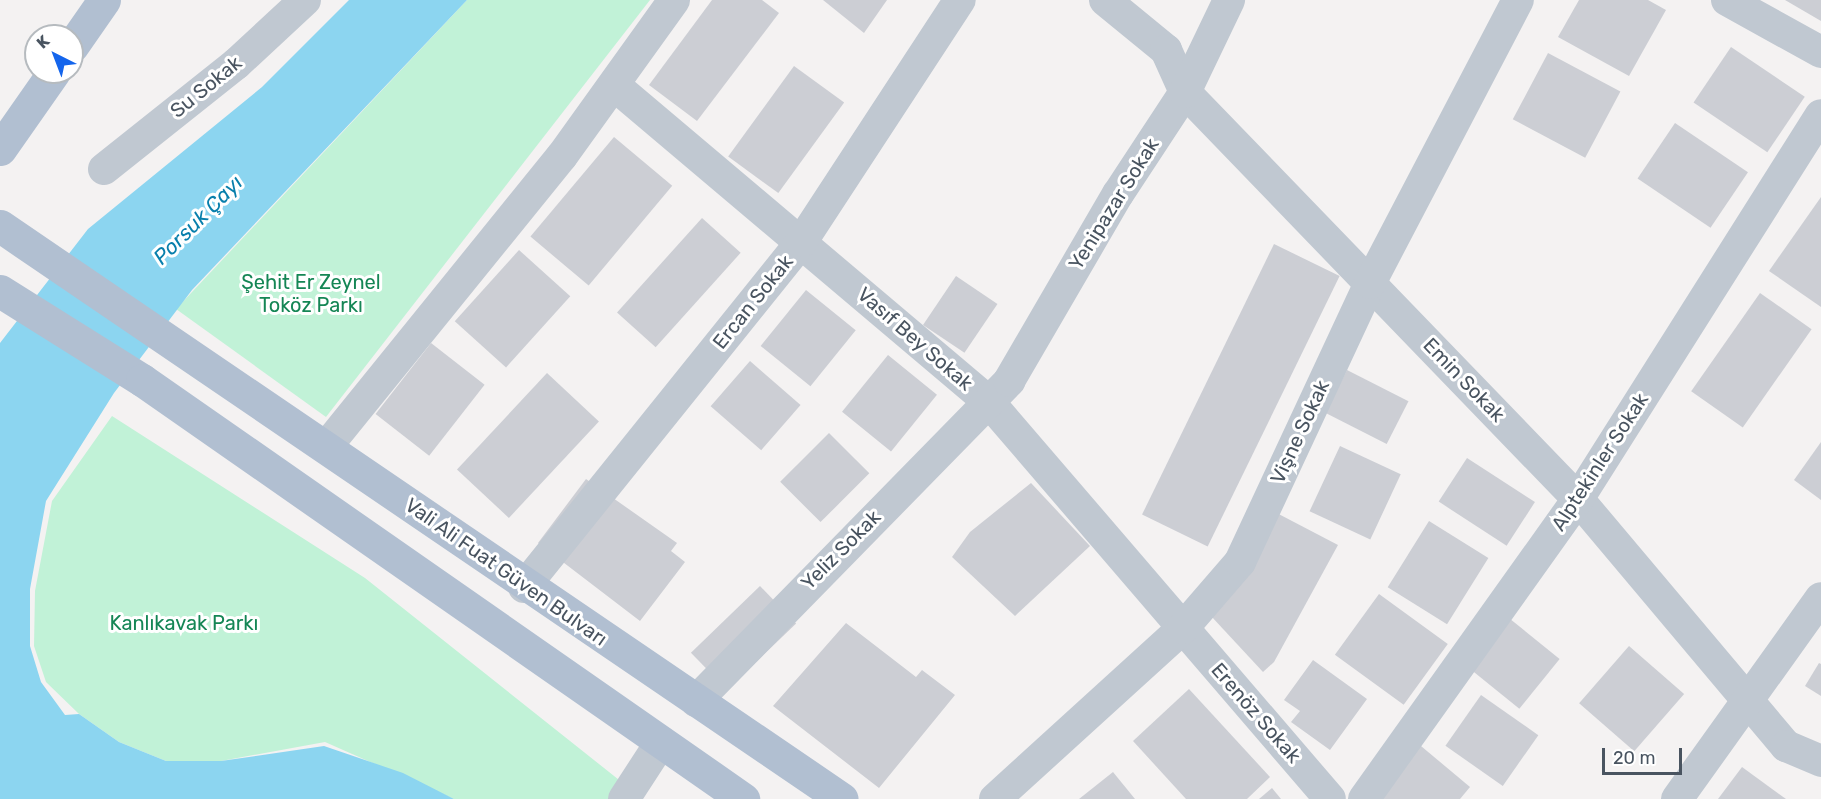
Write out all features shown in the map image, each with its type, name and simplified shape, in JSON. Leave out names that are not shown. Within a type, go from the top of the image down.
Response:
[{"type":"main road","points":[[84,29],[104,0]]},
{"type":"main road","points":[[0,149],[46,84]]},
{"type":"main road","name":"Vali Ali Fuat Güven Bulvarı","points":[[0,226],[327,446],[524,587],[842,799]]},
{"type":"main road","points":[[4,293],[142,380],[742,799]]},
{"type":"street","name":"Su Sokak","points":[[104,170],[236,64],[304,0]]},
{"type":"street","points":[[327,446],[614,85],[674,0]]},
{"type":"street","name":"Ercan Sokak","points":[[524,587],[802,242],[960,0]]},
{"type":"street","name":"Emin Sokak","points":[[1105,0],[1166,50],[1185,92],[1578,499],[1751,699],[1786,746],[1821,761]]},
{"type":"street","name":"Yenipazar Sokak","points":[[989,402],[1010,381],[1118,194],[1185,92],[1229,0]]},
{"type":"street","name":"Vişne Sokak","points":[[1006,795],[1183,627],[1240,562],[1370,283],[1518,0]]},
{"type":"street","points":[[1727,0],[1821,52]]},
{"type":"street","name":"Vasıf Bey Sokak","points":[[614,85],[690,154],[802,242],[989,402],[1183,627]]},
{"type":"street","name":"Alptekinler Sokak","points":[[1364,799],[1578,499],[1821,115]]},
{"type":"street","name":"Yeliz Sokak","points":[[696,701],[989,402]]},
{"type":"street","points":[[1677,799],[1751,699],[1821,598]]},
{"type":"street","name":"Erenöz Sokak","points":[[1183,627],[1330,799]]},
{"type":"street","points":[[624,799],[661,742]]},
{"type":"green space","name":"Şehit Er Zeynel Toköz Parkı","points":[[467,0],[650,0],[326,417],[176,309]]},
{"type":"green space","name":"Kanlıkavak Parkı","points":[[112,416],[365,578],[643,799],[454,799],[325,742],[221,761],[166,761],[119,742],[79,714],[46,682],[34,646],[35,591],[52,501]]},
{"type":"water","name":"Porsuk Çayı","points":[[349,0],[467,0],[192,290],[114,393],[46,501],[30,589],[30,646],[41,682],[65,715],[79,714],[119,742],[166,761],[221,761],[324,746],[403,773],[454,799],[0,799],[0,343],[88,229],[262,87]]},
{"type":"building","points":[[712,0],[762,0],[779,13],[697,121],[649,85]]},
{"type":"building","points":[[823,0],[887,0],[864,33]]},
{"type":"building","points":[[1579,0],[1648,0],[1666,10],[1629,76],[1558,37]]},
{"type":"building","points":[[1785,0],[1821,0],[1821,21]]},
{"type":"building","points":[[1731,47],[1805,97],[1767,152],[1694,103]]},
{"type":"building","points":[[1548,53],[1620,91],[1585,158],[1513,119]]},
{"type":"building","points":[[794,66],[844,102],[778,193],[728,157]]},
{"type":"building","points":[[1675,123],[1748,172],[1710,228],[1638,179]]},
{"type":"building","points":[[614,137],[672,186],[589,285],[530,237]]},
{"type":"building","points":[[1821,197],[1821,307],[1769,271]]},
{"type":"building","points":[[702,218],[741,253],[656,347],[617,312]]},
{"type":"building","points":[[1274,244],[1340,276],[1208,547],[1142,515]]},
{"type":"building","points":[[519,250],[570,296],[506,368],[455,321]]},
{"type":"building","points":[[956,276],[997,304],[964,353],[923,325]]},
{"type":"building","points":[[806,290],[856,330],[810,386],[761,346]]},
{"type":"building","points":[[1760,293],[1812,329],[1743,427],[1691,391]]},
{"type":"building","points":[[431,343],[485,385],[429,456],[376,414]]},
{"type":"building","points":[[888,355],[937,395],[891,451],[842,412]]},
{"type":"building","points":[[750,361],[801,405],[761,450],[711,406]]},
{"type":"building","points":[[1347,370],[1408,401],[1387,444],[1325,413]]},
{"type":"building","points":[[547,373],[599,421],[509,518],[457,470]]},
{"type":"building","points":[[829,433],[869,473],[821,522],[780,482]]},
{"type":"building","points":[[1821,442],[1821,500],[1794,480]]},
{"type":"building","points":[[1340,446],[1401,474],[1370,540],[1310,511]]},
{"type":"building","points":[[1467,458],[1535,502],[1507,546],[1439,502]]},
{"type":"building","points":[[586,479],[677,543],[671,551],[685,562],[640,621],[538,543]]},
{"type":"building","points":[[1031,483],[1090,546],[1015,616],[952,557],[970,532]]},
{"type":"building","points":[[1269,509],[1338,545],[1274,662],[1263,672],[1211,616]]},
{"type":"building","points":[[1429,521],[1488,558],[1447,624],[1388,587]]},
{"type":"building","points":[[760,586],[796,623],[727,690],[691,653]]},
{"type":"building","points":[[1379,594],[1448,644],[1404,705],[1335,655]]},
{"type":"building","points":[[1499,610],[1560,659],[1519,709],[1459,660]]},
{"type":"building","points":[[846,623],[916,677],[922,670],[955,695],[879,788],[773,706]]},
{"type":"building","points":[[1629,646],[1684,694],[1634,751],[1579,703]]},
{"type":"building","points":[[1313,660],[1367,699],[1330,750],[1291,722],[1300,711],[1284,700]]},
{"type":"building","points":[[1819,663],[1821,664],[1821,696],[1805,686]]},
{"type":"building","points":[[1189,689],[1270,777],[1247,799],[1186,799],[1133,741]]},
{"type":"building","points":[[1481,695],[1538,735],[1503,786],[1445,746]]},
{"type":"building","points":[[1415,741],[1470,787],[1460,799],[1366,799]]},
{"type":"building","points":[[1742,767],[1786,799],[1718,799]]},
{"type":"building","points":[[1113,772],[1135,799],[1079,799]]},
{"type":"building","points":[[1272,788],[1281,799],[1259,799]]}]
